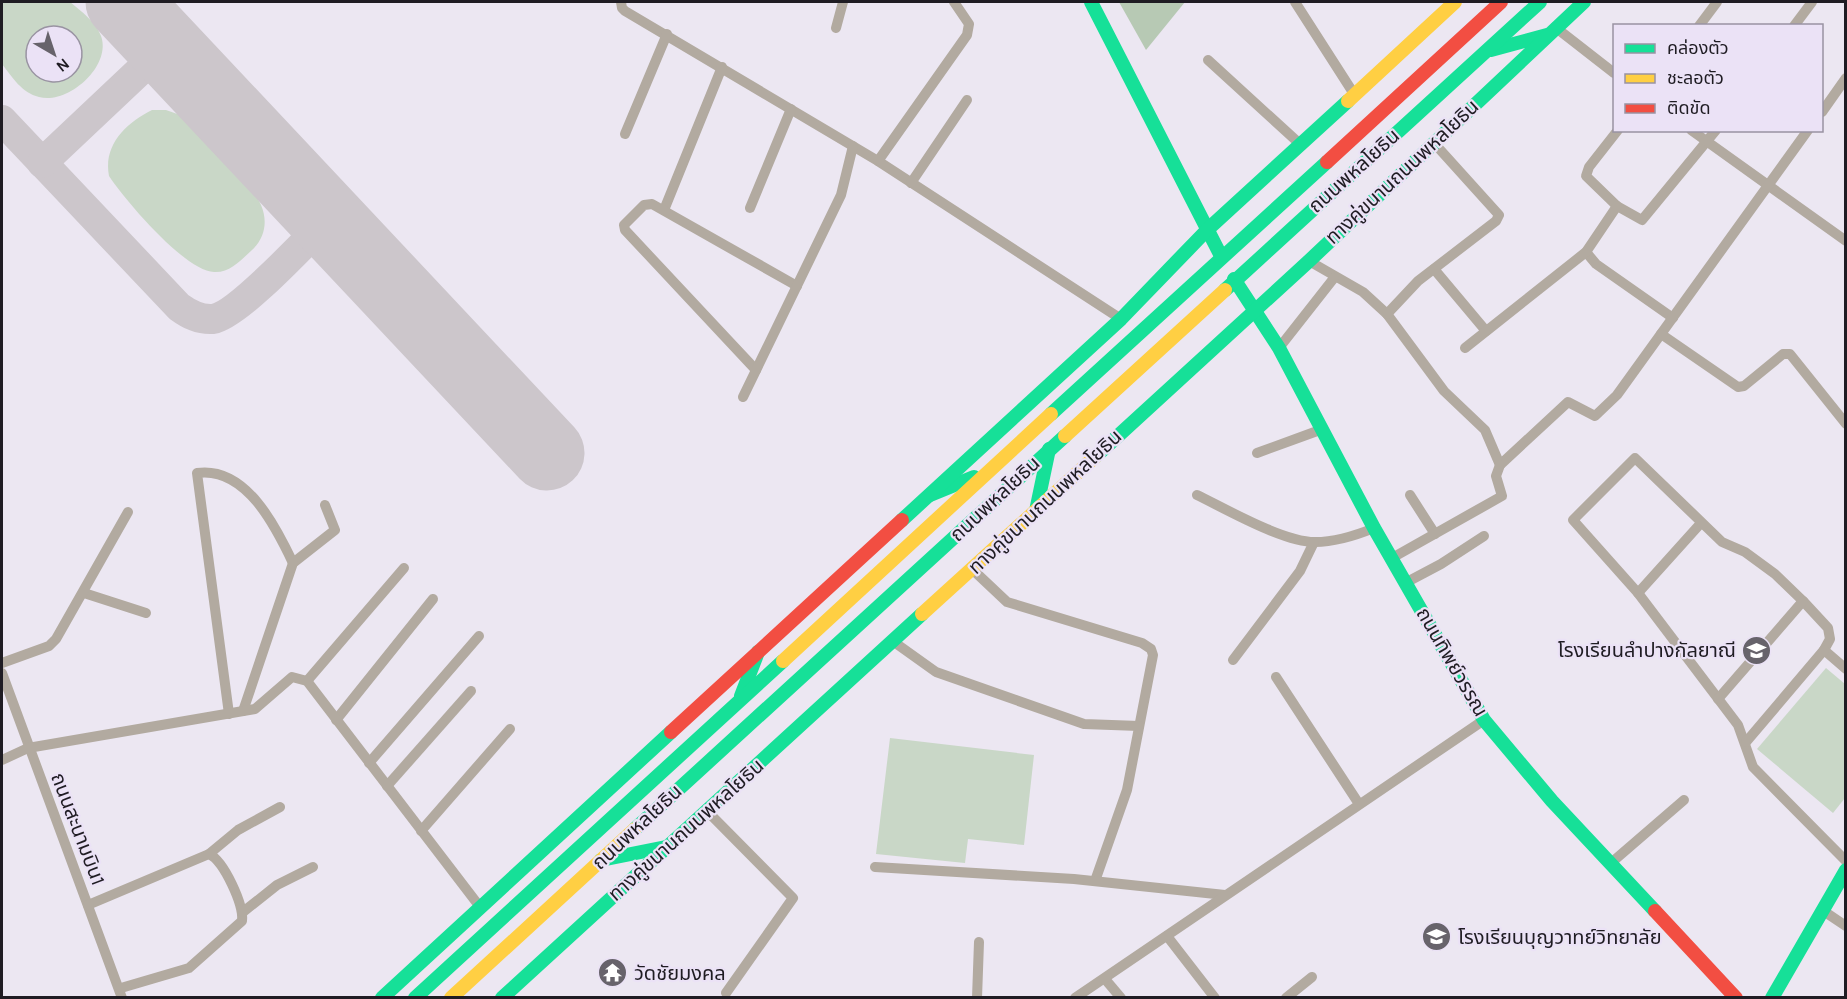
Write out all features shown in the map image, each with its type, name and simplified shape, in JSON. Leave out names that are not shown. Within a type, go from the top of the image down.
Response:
[{"type":"main road","name":"ถนนทิพย์วรรณ","points":[[1091,2],[1221,256],[1279,348],[1320,430],[1374,528],[1484,720],[1533,780],[1736,998]]},
{"type":"main road","points":[[382,998],[1121,320],[1207,230],[1455,2]]},
{"type":"main road","name":"ถนนพหลโยธิน","points":[[415,998],[1221,256],[1501,2]]},
{"type":"main road","name":"ถนนพหลโยธิน","points":[[451,998],[1234,279],[1540,2]]},
{"type":"main road","name":"ทางคู่ขนานถนนพหลโยธิน","points":[[502,998],[1309,261],[1584,2]]},
{"type":"main road","points":[[1486,51],[1551,31]]},
{"type":"main road","points":[[1036,511],[1049,449]]},
{"type":"main road","points":[[930,495],[988,471]]},
{"type":"main road","points":[[739,701],[758,652]]},
{"type":"main road","points":[[601,861],[666,847]]},
{"type":"main road","points":[[1772,998],[1845,870]]},
{"type":"street","points":[[621,2],[622,8],[626,11],[878,161],[1121,320]]},
{"type":"street","points":[[836,28],[843,2]]},
{"type":"street","points":[[878,161],[967,35],[969,24],[954,2]]},
{"type":"street","points":[[1294,2],[1354,94]]},
{"type":"street","points":[[1700,24],[1717,2]]},
{"type":"street","points":[[1796,24],[1812,2]]},
{"type":"street","points":[[1551,31],[1613,72]]},
{"type":"street","points":[[625,134],[667,34]]},
{"type":"street","points":[[1208,60],[1300,144]]},
{"type":"street","points":[[664,210],[722,67]]},
{"type":"street","points":[[1823,109],[1845,78]]},
{"type":"street","points":[[911,183],[967,100]]},
{"type":"street","points":[[750,208],[791,109]]},
{"type":"street","points":[[1616,132],[1589,167],[1586,177],[1617,206],[1642,220],[1648,216],[1715,132]]},
{"type":"street","points":[[1693,132],[1845,241]]},
{"type":"street","points":[[1392,558],[1502,496],[1496,476],[1500,465],[1568,402],[1595,416],[1599,414],[1617,394],[1673,318],[1807,132]]},
{"type":"street","points":[[1387,314],[1418,281],[1496,220],[1499,215],[1434,143]]},
{"type":"street","points":[[744,397],[841,195],[853,146]]},
{"type":"street","points":[[756,370],[625,230],[626,222],[647,203],[664,210],[797,286]]},
{"type":"street","points":[[1465,348],[1586,252],[1617,206]]},
{"type":"street","points":[[1586,252],[1596,264],[1673,318]]},
{"type":"street","points":[[1309,261],[1334,278],[1363,292],[1387,314],[1444,391],[1485,430],[1500,465]]},
{"type":"street","points":[[1434,269],[1486,331]]},
{"type":"street","points":[[1279,348],[1334,278]]},
{"type":"street","points":[[1661,334],[1738,387],[1744,386],[1783,354],[1791,354],[1845,424]]},
{"type":"street","points":[[1257,453],[1320,430]]},
{"type":"street","points":[[1746,742],[1824,650],[1830,639],[1828,628],[1775,574],[1745,552],[1722,542],[1635,458],[1573,520],[1638,594],[1738,725],[1746,742],[1753,767],[1845,861]]},
{"type":"street","points":[[229,714],[197,473],[215,473],[245,491],[274,525],[293,563]]},
{"type":"street","points":[[1197,495],[1274,530],[1314,542],[1360,534],[1374,528]]},
{"type":"street","points":[[1410,495],[1435,534]]},
{"type":"street","points":[[243,711],[293,563],[335,530],[325,505]]},
{"type":"street","points":[[2,663],[49,646],[84,593],[128,512]]},
{"type":"street","points":[[1638,594],[1701,523]]},
{"type":"street","points":[[1407,582],[1442,564],[1484,536]]},
{"type":"street","points":[[1233,660],[1300,571],[1314,542]]},
{"type":"street","points":[[307,681],[404,567]]},
{"type":"street","points":[[972,569],[1007,602],[1142,643],[1151,649],[1153,655],[1127,790],[1095,881]]},
{"type":"street","points":[[84,593],[146,613]]},
{"type":"street","points":[[336,720],[433,599]]},
{"type":"street","points":[[1718,699],[1803,601]]},
{"type":"street","points":[[369,763],[479,636]]},
{"type":"street","points":[[894,642],[936,672],[1084,724],[1139,726]]},
{"type":"street","points":[[1824,650],[1845,669]]},
{"type":"street","name":"ถนนสะนามบิน1","points":[[2,673],[121,993]]},
{"type":"street","points":[[2,760],[28,748],[255,709],[292,677],[307,681],[480,907]]},
{"type":"street","points":[[1276,677],[1359,804]]},
{"type":"street","points":[[387,786],[471,691]]},
{"type":"street","points":[[1075,998],[1484,720]]},
{"type":"street","points":[[421,831],[510,729]]},
{"type":"street","points":[[1611,862],[1684,800]]},
{"type":"street","points":[[88,905],[209,854],[238,830],[280,807]]},
{"type":"street","points":[[707,811],[793,898],[726,993]]},
{"type":"street","points":[[121,993],[189,968],[242,921],[243,912],[220,861],[209,854]]},
{"type":"street","points":[[243,912],[283,881],[314,867]]},
{"type":"street","points":[[875,867],[1095,881],[1225,895]]},
{"type":"street","points":[[1822,910],[1845,926]]},
{"type":"street","points":[[1167,936],[1215,998]]},
{"type":"street","points":[[977,998],[979,942]]},
{"type":"street","points":[[1286,998],[1312,976]]},
{"type":"street","points":[[1105,979],[1121,998]]},
{"type":"green space","points":[[4,2],[70,2],[92,21],[101,36],[103,48],[100,59],[94,71],[84,82],[84,24],[24,24],[24,84],[81,84],[62,95],[50,98],[39,97],[27,92],[2,64],[2,4]]},
{"type":"green space","points":[[1119,2],[1185,2],[1146,50]]},
{"type":"green space","points":[[152,110],[166,110],[183,116],[238,173],[261,205],[265,223],[260,240],[252,250],[230,268],[220,272],[202,269],[172,248],[128,201],[109,176],[108,165],[113,145],[125,128]]},
{"type":"green space","points":[[1826,668],[1845,684],[1845,798],[1833,813],[1757,749]]},
{"type":"green space","points":[[890,738],[1034,755],[1024,845],[968,839],[965,863],[876,854]]},
{"type":"taxiway","points":[[42,163],[166,46]]},
{"type":"taxiway","points":[[2,120],[179,307],[199,318],[213,319],[239,304],[272,275],[329,218]]},
{"type":"runway","points":[[123,2],[547,453]]},
{"type":"traffic: fast","points":[[1091,2],[1221,256]]},
{"type":"traffic: fast","points":[[1225,290],[1540,2]]},
{"type":"traffic: fast","points":[[1096,456],[1309,261],[1584,2]]},
{"type":"traffic: fast","points":[[1491,50],[1547,35]]},
{"type":"traffic: fast","points":[[902,520],[1121,319],[1207,230],[1348,101]]},
{"type":"traffic: fast","points":[[1051,414],[1327,162]]},
{"type":"traffic: fast","points":[[1234,279],[1279,348],[1374,528],[1484,720],[1552,801],[1655,911]]},
{"type":"traffic: fast","points":[[635,829],[1065,436]]},
{"type":"traffic: fast","points":[[1036,511],[1049,449]]},
{"type":"traffic: fast","points":[[930,495],[974,477]]},
{"type":"traffic: fast","points":[[502,998],[922,614]]},
{"type":"traffic: fast","points":[[741,696],[758,652]]},
{"type":"traffic: fast","points":[[415,998],[783,661]]},
{"type":"traffic: fast","points":[[382,998],[671,732]]},
{"type":"traffic: fast","points":[[601,860],[666,847]]},
{"type":"traffic: fast","points":[[1772,998],[1846,870]]},
{"type":"traffic: slow","points":[[1348,101],[1455,2]]},
{"type":"traffic: slow","points":[[1065,436],[1225,290]]},
{"type":"traffic: slow","points":[[783,661],[1051,414]]},
{"type":"traffic: slow","points":[[922,614],[1096,456]]},
{"type":"traffic: slow","points":[[451,998],[635,829]]},
{"type":"traffic: jam","points":[[1327,162],[1501,2]]},
{"type":"traffic: jam","points":[[671,732],[902,520]]},
{"type":"traffic: jam","points":[[1655,911],[1736,998]]},
{"type":"place","name":"โรงเรียนลำปางกัลยาณี","points":[[1757,650]]},
{"type":"place","name":"โรงเรียนบุญวาทย์วิทยาลัย","points":[[1437,937]]},
{"type":"place","name":"วัดชัยมงคล","points":[[613,973]]}]
